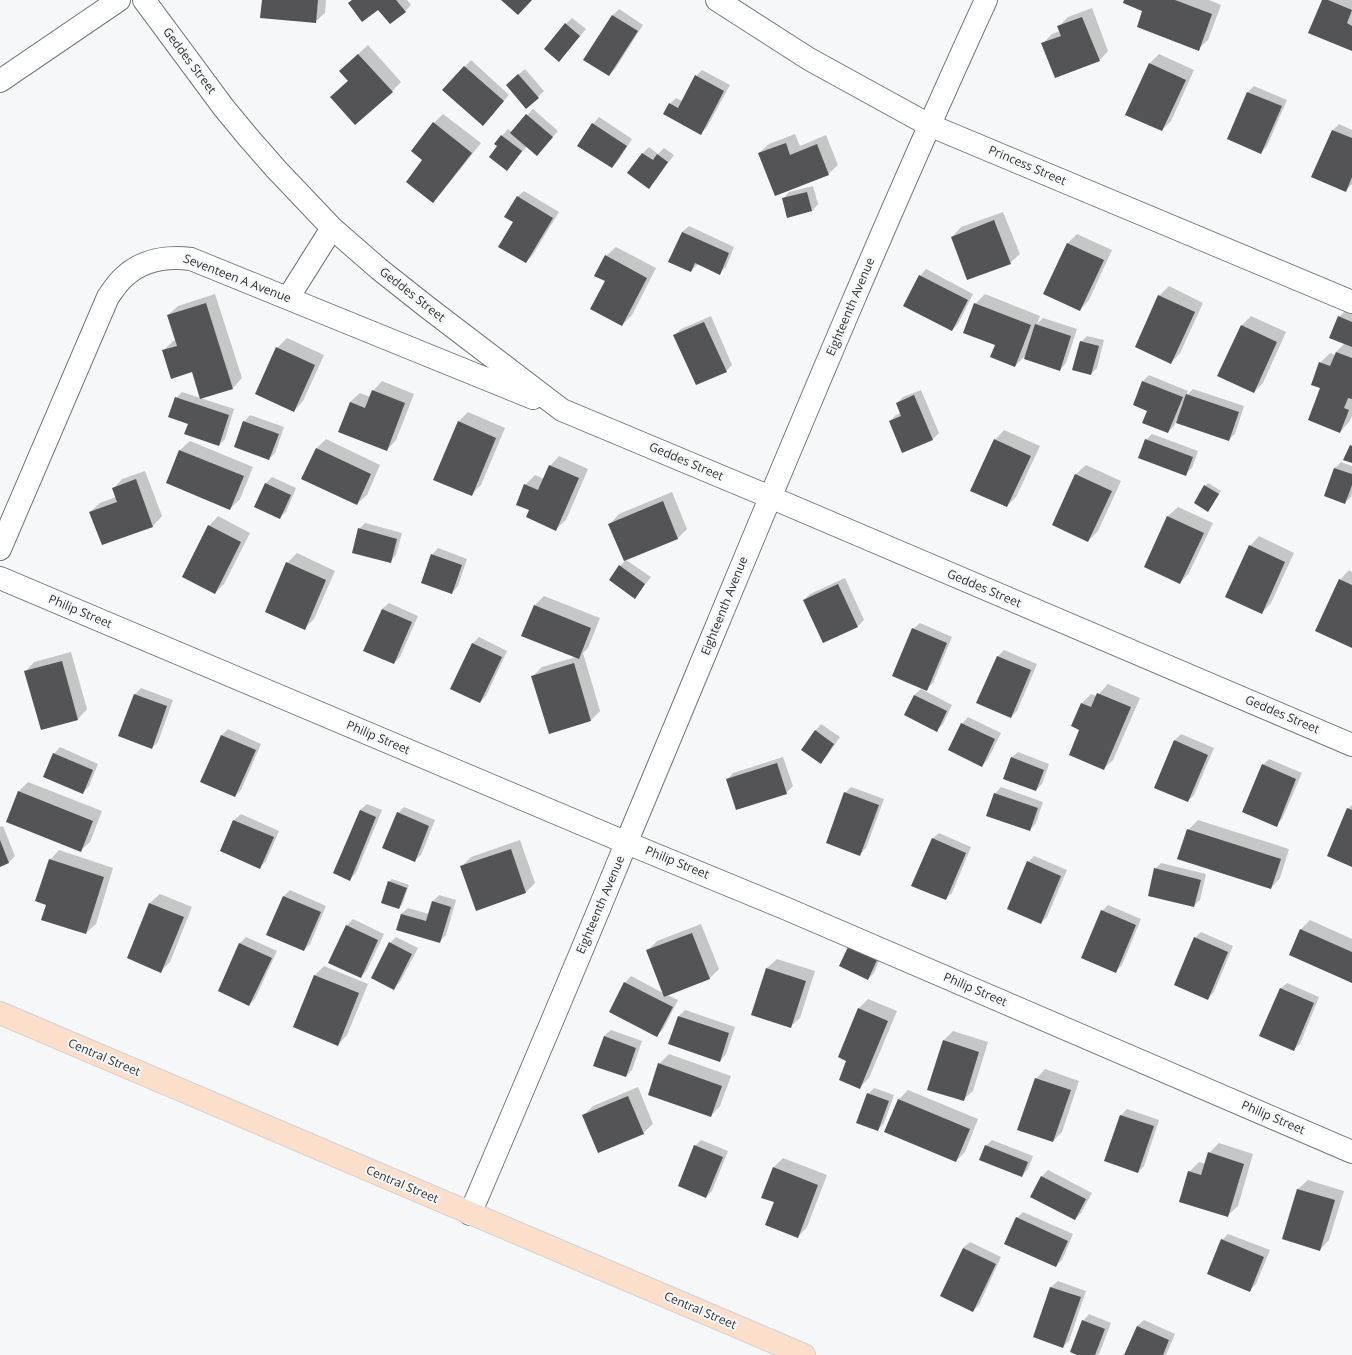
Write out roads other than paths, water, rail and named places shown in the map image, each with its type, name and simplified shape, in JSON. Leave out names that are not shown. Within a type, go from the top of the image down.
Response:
[{"type":"main road","name":"Central Street","points":[[0,1013],[804,1355]]},
{"type":"street","points":[[0,81],[119,0]]},
{"type":"street","name":"Geddes Street","points":[[144,0],[224,108],[276,169],[332,228],[397,284],[562,410],[1352,745]]},
{"type":"street","name":"Princess Street","points":[[717,0],[809,59],[929,125],[1352,302]]},
{"type":"street","name":"Eighteenth Avenue","points":[[470,1214],[627,843],[770,497],[929,125],[986,0]]},
{"type":"street","points":[[288,298],[332,228]]},
{"type":"street","name":"Seventeen A Avenue","points":[[0,549],[108,297],[124,277],[143,264],[160,258],[176,257],[191,259],[562,410]]},
{"type":"street","name":"Philip Street","points":[[0,578],[787,909],[1352,1152]]}]
